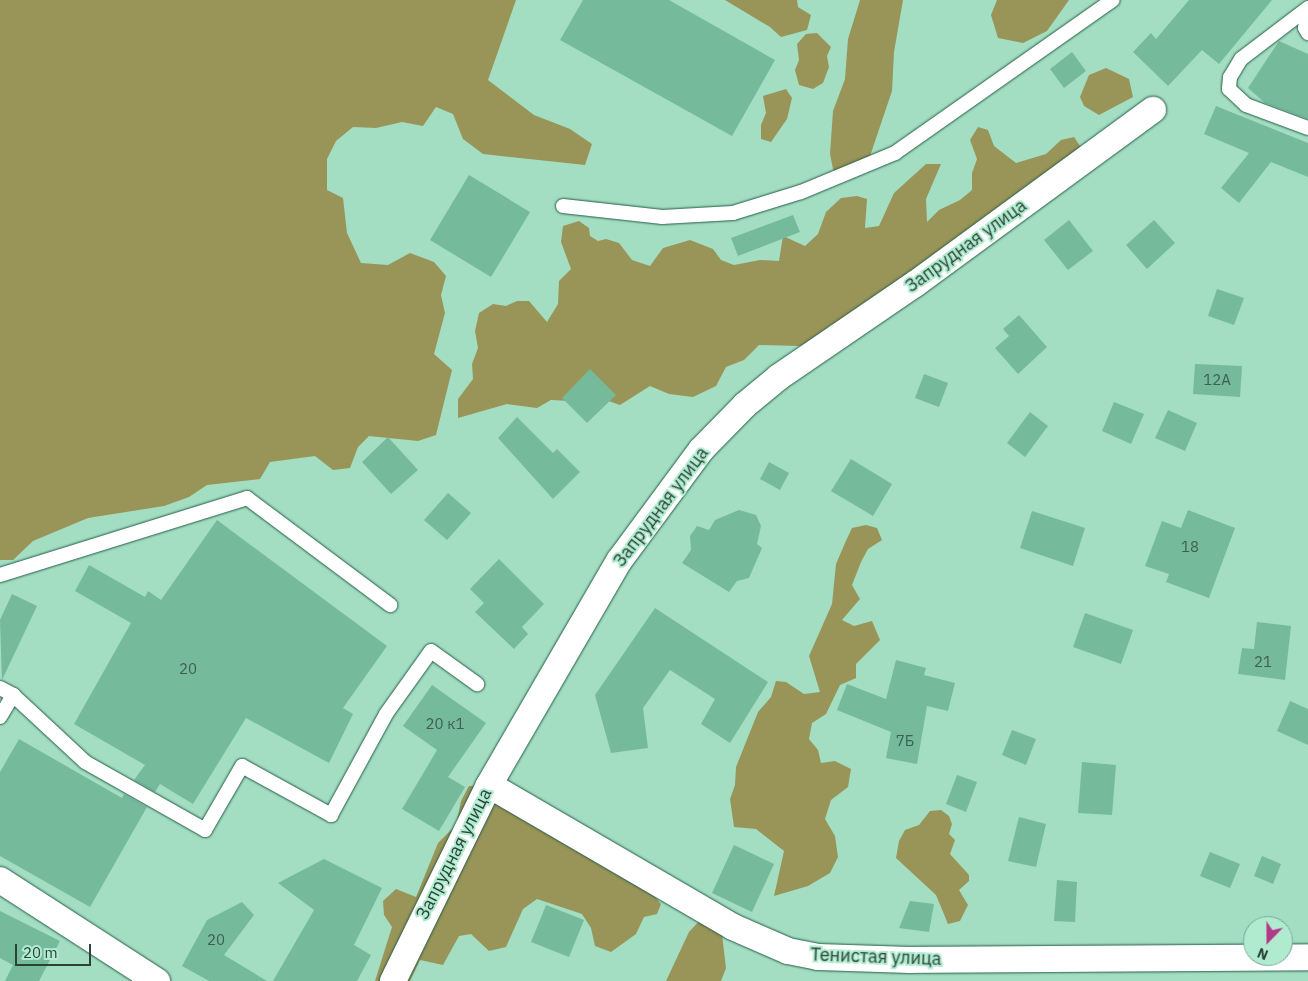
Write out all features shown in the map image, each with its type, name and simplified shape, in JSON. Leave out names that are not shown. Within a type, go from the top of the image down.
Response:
[{"type":"street","name":"Запрудная улица","points":[[393,981],[489,785],[619,561],[672,486],[708,443],[745,405],[779,377],[915,284],[1153,110]]},
{"type":"street","name":"Тенистая улица","points":[[489,785],[733,927],[788,951],[818,957],[910,960],[1308,957]]},
{"type":"street","points":[[0,880],[157,981]]},
{"type":"lane","points":[[563,206],[662,217],[733,213],[801,192],[895,154],[1113,0]]},
{"type":"lane","points":[[1308,8],[1241,59],[1230,77],[1229,89],[1246,105],[1308,128]]},
{"type":"lane","points":[[1308,14],[1305,28],[1308,33]]},
{"type":"lane","points":[[0,575],[247,498],[390,605]]},
{"type":"lane","points":[[0,688],[13,695],[84,762],[205,830],[242,766],[331,815],[386,714],[430,651],[477,684]]},
{"type":"lane","points":[[0,717],[13,695]]},
{"type":"shaded area","points":[[0,0],[516,0],[488,80],[534,115],[570,129],[592,144],[585,165],[483,154],[463,139],[453,114],[436,107],[423,126],[402,122],[376,128],[353,127],[336,141],[327,159],[327,190],[343,198],[347,233],[361,263],[388,265],[410,253],[434,262],[446,276],[441,295],[445,313],[434,354],[452,370],[436,435],[418,441],[369,436],[358,447],[350,468],[333,470],[315,456],[270,462],[260,479],[207,485],[189,497],[164,506],[88,518],[33,541],[13,560],[0,560]]},
{"type":"shaded area","points":[[725,0],[797,0],[798,7],[811,15],[807,30],[781,37],[770,27]]},
{"type":"shaded area","points":[[860,0],[903,0],[894,52],[892,91],[867,165],[854,178],[836,184],[830,154],[833,111],[845,79],[848,39]]},
{"type":"shaded area","points":[[997,0],[1069,0],[1047,31],[1023,43],[998,38],[991,15]]},
{"type":"shaded area","points":[[817,33],[831,47],[827,56],[829,67],[823,83],[813,89],[799,85],[795,70],[799,60],[797,44],[806,34]]},
{"type":"shaded area","points":[[1106,68],[1129,79],[1133,97],[1099,115],[1084,106],[1080,97],[1089,75]]},
{"type":"shaded area","points":[[786,89],[792,98],[787,119],[771,142],[761,139],[761,125],[766,113],[763,96]]},
{"type":"shaded area","points":[[978,127],[988,130],[994,146],[1016,163],[1046,154],[1061,140],[1074,137],[1082,149],[915,273],[901,277],[853,321],[830,325],[817,339],[799,346],[759,345],[744,360],[726,367],[716,386],[693,397],[669,394],[650,386],[620,405],[580,391],[570,401],[551,400],[537,408],[507,404],[458,418],[458,399],[473,379],[472,364],[478,348],[475,331],[479,313],[493,304],[506,306],[517,301],[529,301],[547,322],[558,304],[559,281],[571,269],[561,242],[563,226],[579,221],[589,228],[590,236],[598,241],[606,239],[619,243],[632,260],[650,266],[663,248],[690,240],[713,249],[721,260],[734,265],[760,260],[779,261],[783,236],[805,246],[818,234],[826,212],[841,198],[857,196],[867,199],[865,228],[879,226],[894,193],[926,164],[941,164],[926,199],[927,222],[939,210],[960,200],[972,190],[972,173],[977,159],[970,140]]},
{"type":"shaded area","points":[[866,525],[877,528],[882,540],[868,549],[861,562],[852,585],[860,599],[842,620],[854,626],[872,621],[880,640],[856,664],[856,678],[840,685],[826,714],[812,723],[809,739],[818,750],[821,763],[835,761],[851,769],[848,787],[831,800],[825,819],[835,836],[838,857],[830,873],[808,886],[774,896],[784,851],[756,829],[734,827],[730,799],[735,785],[736,767],[758,712],[771,697],[776,681],[786,682],[804,694],[820,692],[809,656],[832,604],[836,564],[845,543],[852,528]]},
{"type":"shaded area","points":[[488,785],[651,892],[661,904],[657,914],[644,917],[636,934],[611,952],[595,946],[591,928],[582,914],[537,899],[523,909],[506,947],[489,951],[471,934],[459,936],[443,965],[420,960],[410,981],[375,981],[392,927],[384,915],[383,901],[396,889],[416,897],[438,843],[456,825],[461,801],[469,786]]},
{"type":"shaded area","points":[[941,810],[949,816],[952,824],[949,834],[955,840],[950,854],[969,875],[969,881],[959,890],[968,905],[960,921],[948,924],[936,895],[896,858],[899,841],[905,830],[919,825],[930,811]]},
{"type":"shaded area","points":[[702,918],[721,926],[726,968],[721,981],[666,981],[689,932]]},
{"type":"building","points":[[583,0],[669,0],[775,60],[732,136],[560,40]]},
{"type":"building","points":[[1189,0],[1272,0],[1219,64],[1202,50],[1168,86],[1133,52],[1151,33],[1156,39]]},
{"type":"building","points":[[1279,41],[1308,54],[1308,119],[1265,103],[1248,88]]},
{"type":"building","points":[[1072,52],[1086,71],[1064,88],[1050,69]]},
{"type":"building","points":[[1216,106],[1308,143],[1308,177],[1271,162],[1239,203],[1221,188],[1249,153],[1204,134]]},
{"type":"building","points":[[469,175],[530,212],[491,277],[430,240]]},
{"type":"building","points":[[793,215],[800,232],[738,256],[731,238]]},
{"type":"building","points":[[1069,220],[1093,251],[1068,270],[1044,240]]},
{"type":"building","points":[[1154,220],[1175,243],[1147,269],[1126,245]]},
{"type":"building","points":[[1217,289],[1244,298],[1234,325],[1208,316]]},
{"type":"building","points":[[1019,315],[1047,347],[1018,374],[995,348],[1009,336],[1003,329]]},
{"type":"building","points":[[1195,364],[1242,366],[1240,397],[1193,394]]},
{"type":"building","points":[[590,369],[616,395],[587,423],[562,398]]},
{"type":"building","points":[[924,374],[948,383],[939,407],[915,398]]},
{"type":"building","points":[[1114,402],[1144,414],[1131,444],[1102,431]]},
{"type":"building","points":[[1168,410],[1197,423],[1185,451],[1155,438]]},
{"type":"building","points":[[1030,412],[1048,426],[1025,457],[1007,443]]},
{"type":"building","points":[[517,417],[553,453],[557,449],[580,472],[553,499],[498,438]]},
{"type":"building","points":[[388,437],[418,470],[391,494],[362,462]]},
{"type":"building","points":[[851,459],[892,484],[873,516],[831,491]]},
{"type":"building","points":[[769,462],[789,473],[780,490],[760,479]]},
{"type":"building","points":[[448,493],[471,513],[447,540],[424,520]]},
{"type":"building","points":[[739,510],[756,515],[761,526],[757,544],[762,548],[749,578],[737,581],[729,592],[682,563],[691,550],[690,536],[697,526],[709,530],[715,520]]},
{"type":"building","points":[[1188,510],[1235,528],[1209,598],[1166,582],[1169,574],[1145,566],[1162,521],[1181,528]]},
{"type":"building","points":[[1032,511],[1085,528],[1073,566],[1020,548]]},
{"type":"building","points":[[217,520],[387,646],[343,708],[353,714],[329,763],[246,718],[193,804],[160,784],[155,792],[134,780],[145,765],[74,724],[131,623],[75,591],[89,565],[145,597],[148,591],[161,600]]},
{"type":"building","points":[[499,559],[544,604],[522,627],[528,634],[514,649],[475,612],[484,603],[470,589]]},
{"type":"building","points":[[12,594],[37,606],[2,680],[0,620]]},
{"type":"building","points":[[655,608],[768,682],[730,743],[701,724],[715,699],[670,670],[643,708],[648,748],[611,753],[595,695]]},
{"type":"building","points":[[1085,613],[1133,630],[1121,664],[1073,647]]},
{"type":"building","points":[[1257,622],[1291,626],[1285,680],[1238,674],[1242,648],[1254,649]]},
{"type":"building","points":[[896,660],[926,668],[924,675],[955,683],[948,711],[927,706],[917,764],[886,758],[891,732],[837,710],[847,684],[886,699]]},
{"type":"building","points":[[432,685],[486,723],[448,777],[465,787],[439,831],[402,809],[437,750],[403,726]]},
{"type":"building","points":[[1290,701],[1308,709],[1308,745],[1277,731]]},
{"type":"building","points":[[1012,730],[1036,739],[1026,765],[1002,755]]},
{"type":"building","points":[[19,739],[122,798],[124,794],[147,807],[90,907],[0,856],[0,772]]},
{"type":"building","points":[[1082,762],[1116,765],[1112,815],[1078,813]]},
{"type":"building","points":[[957,775],[977,782],[966,812],[946,804]]},
{"type":"building","points":[[1019,817],[1046,824],[1036,867],[1008,861]]},
{"type":"building","points":[[734,845],[774,864],[752,912],[712,893]]},
{"type":"building","points":[[1210,852],[1240,864],[1230,888],[1200,876]]},
{"type":"building","points":[[1262,856],[1281,864],[1273,884],[1254,876]]},
{"type":"building","points":[[324,859],[382,888],[354,945],[371,955],[357,981],[273,981],[314,910],[278,883]]},
{"type":"building","points":[[1057,880],[1077,882],[1075,922],[1054,921]]},
{"type":"building","points":[[910,901],[934,904],[929,932],[899,928]]},
{"type":"building","points":[[242,902],[254,915],[224,955],[267,981],[209,981],[182,966],[207,920]]},
{"type":"building","points":[[546,905],[584,920],[569,957],[531,942]]},
{"type":"building","points":[[0,911],[60,941],[39,981],[5,981],[13,965],[0,958]]}]
